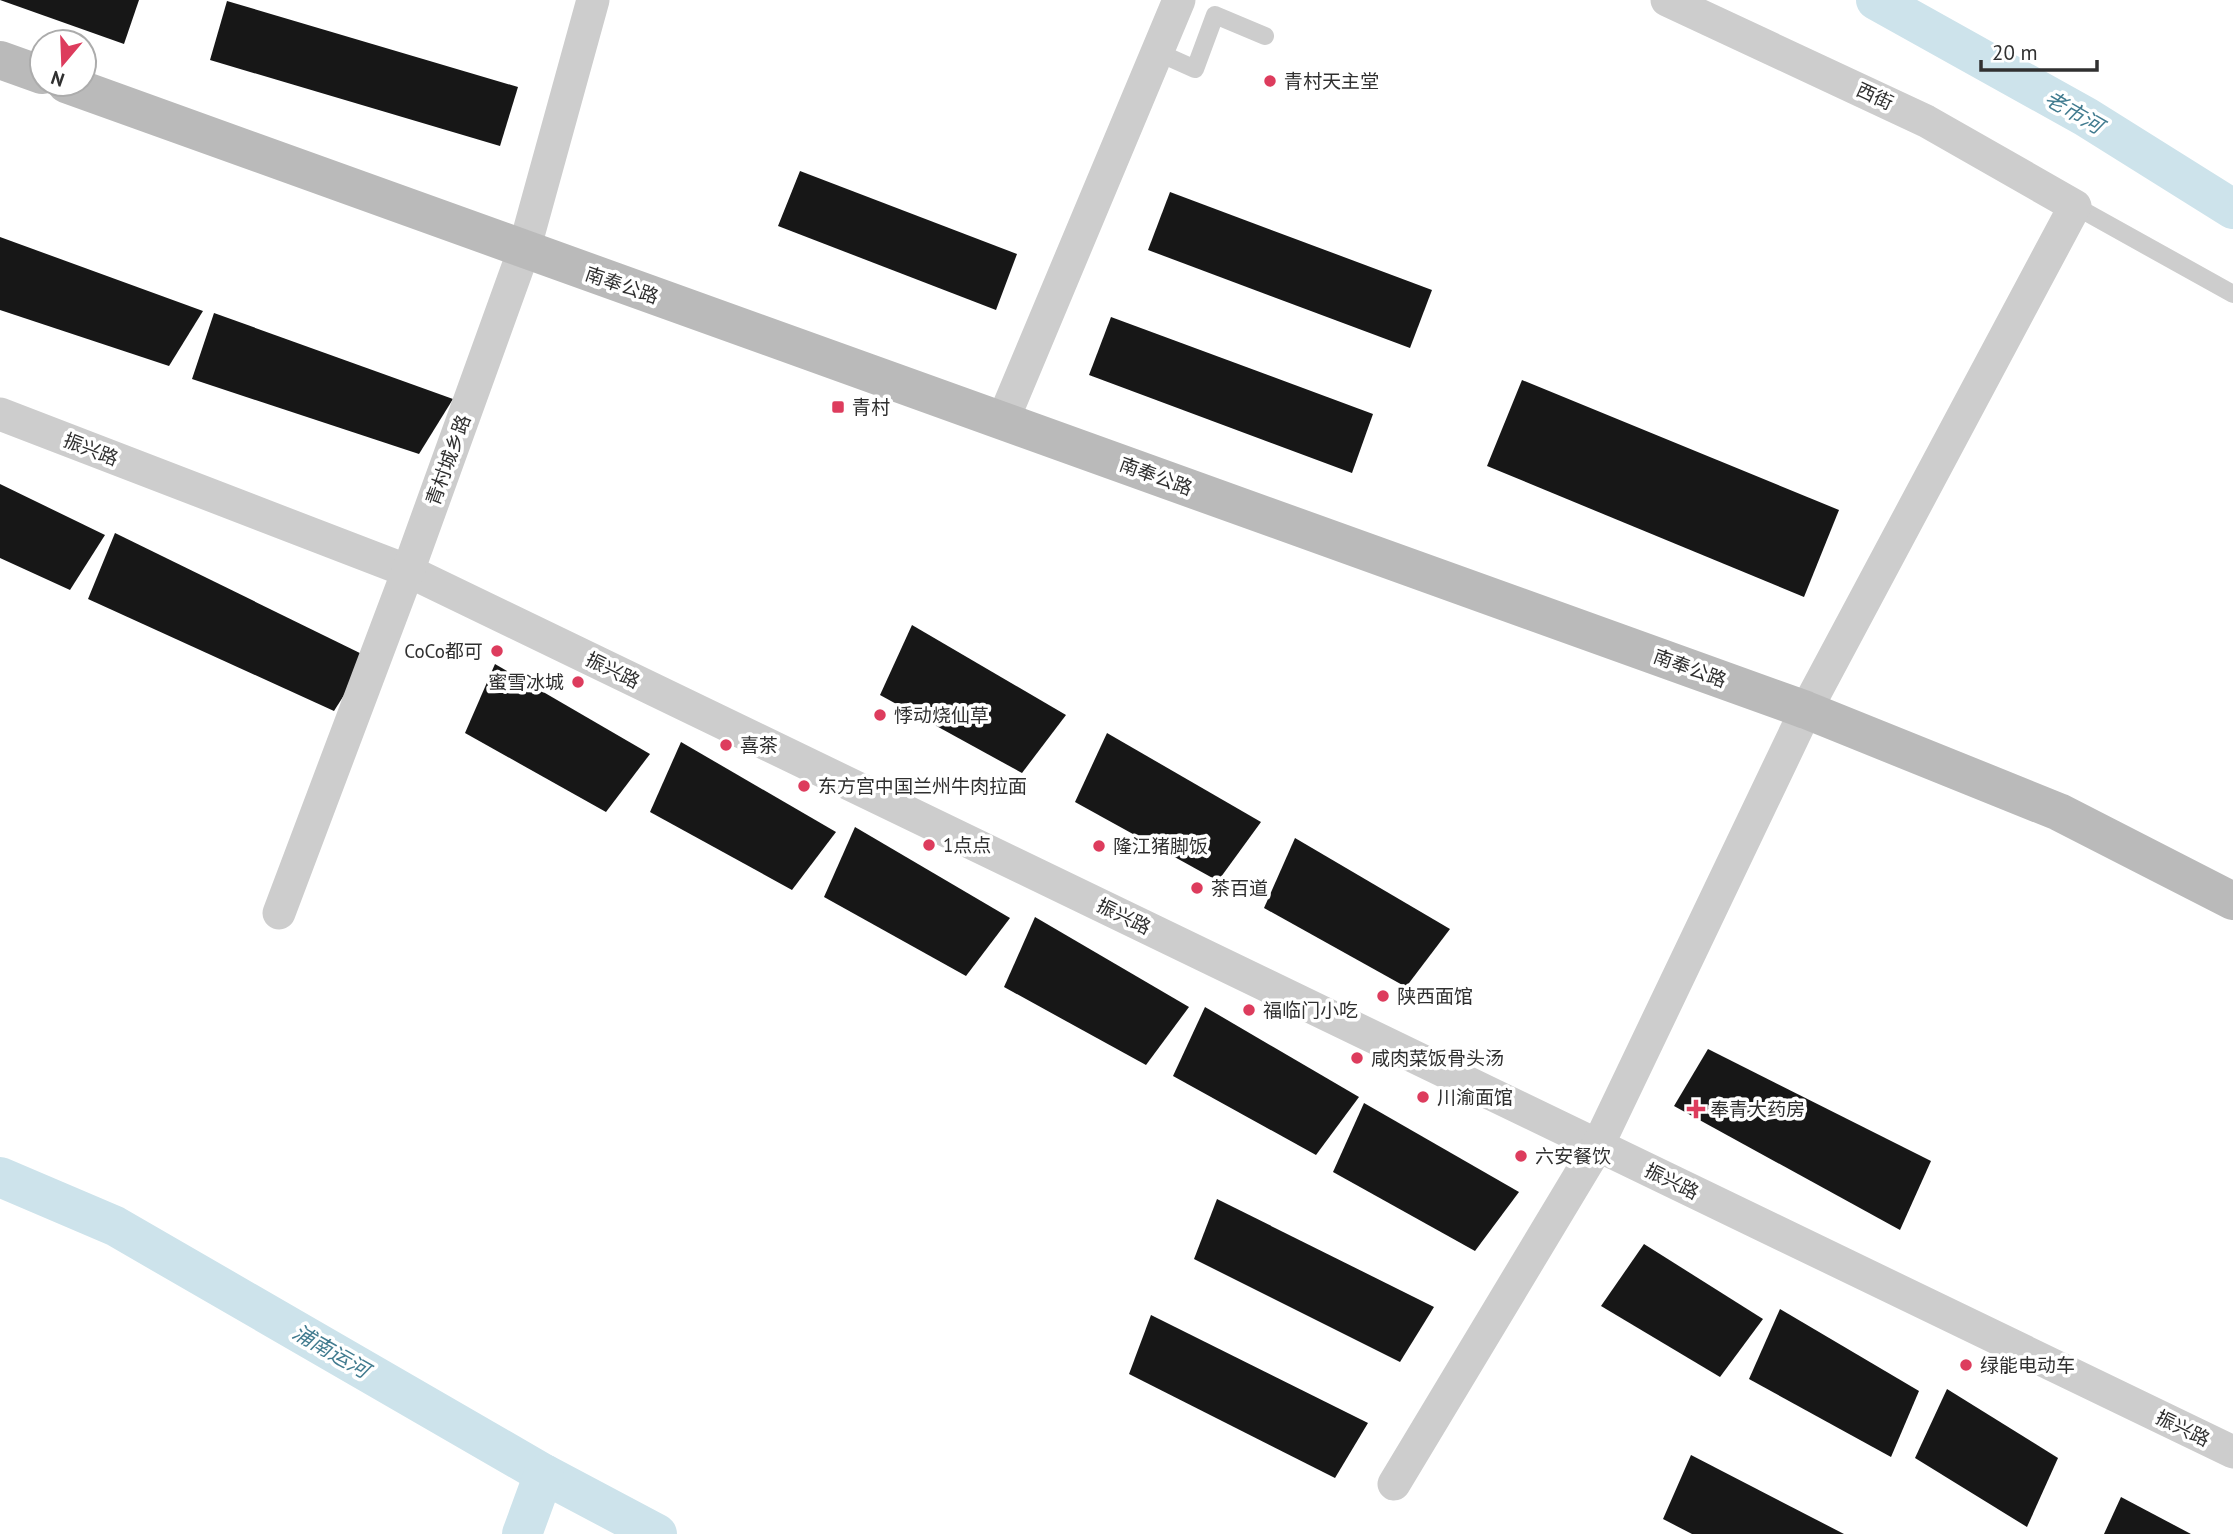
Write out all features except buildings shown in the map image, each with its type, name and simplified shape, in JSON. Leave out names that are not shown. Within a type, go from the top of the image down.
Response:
[{"type":"main road","points":[[0,60],[28,70]]},
{"type":"main road","name":"南奉公路","points":[[98,96],[1806,710],[2059,812],[2233,901]]},
{"type":"street","name":"青村城乡路","points":[[279,913],[408,570],[524,250],[593,0]]},
{"type":"street","points":[[1003,420],[1179,0]]},
{"type":"street","name":"西街","points":[[1667,0],[1926,121],[2075,206]]},
{"type":"street","points":[[1394,1484],[1598,1145],[1806,710],[2075,206]]},
{"type":"street","name":"振兴路","points":[[0,414],[408,570],[2233,1452]]},
{"type":"lane","points":[[1157,52],[1195,69],[1215,15],[1265,36]]},
{"type":"lane","points":[[2075,206],[2233,294]]},
{"type":"waterway","name":"老市河","points":[[1876,0],[2086,117],[2233,209]]},
{"type":"waterway","name":"浦南运河","points":[[0,1177],[115,1226],[544,1474],[657,1534]]},
{"type":"waterway","points":[[522,1534],[544,1474]]},
{"type":"place","name":"青村天主堂","points":[[1270,81]]},
{"type":"place","name":"青村","points":[[838,407]]},
{"type":"place","name":"CoCo都可","points":[[497,651]]},
{"type":"place","name":"蜜雪冰城","points":[[578,682]]},
{"type":"place","name":"悸动烧仙草","points":[[880,715]]},
{"type":"place","name":"喜茶","points":[[726,745]]},
{"type":"place","name":"东方宫中国兰州牛肉拉面","points":[[804,786]]},
{"type":"place","name":"1点点","points":[[929,845]]},
{"type":"place","name":"隆江猪脚饭","points":[[1099,846]]},
{"type":"place","name":"茶百道","points":[[1197,888]]},
{"type":"place","name":"陕西面馆","points":[[1383,996]]},
{"type":"place","name":"福临门小吃","points":[[1249,1010]]},
{"type":"place","name":"咸肉菜饭骨头汤","points":[[1357,1058]]},
{"type":"place","name":"川渝面馆","points":[[1423,1097]]},
{"type":"place","name":"奉青大药房","points":[[1696,1109]]},
{"type":"place","name":"六安餐饮","points":[[1521,1156]]},
{"type":"place","name":"绿能电动车","points":[[1966,1365]]}]
